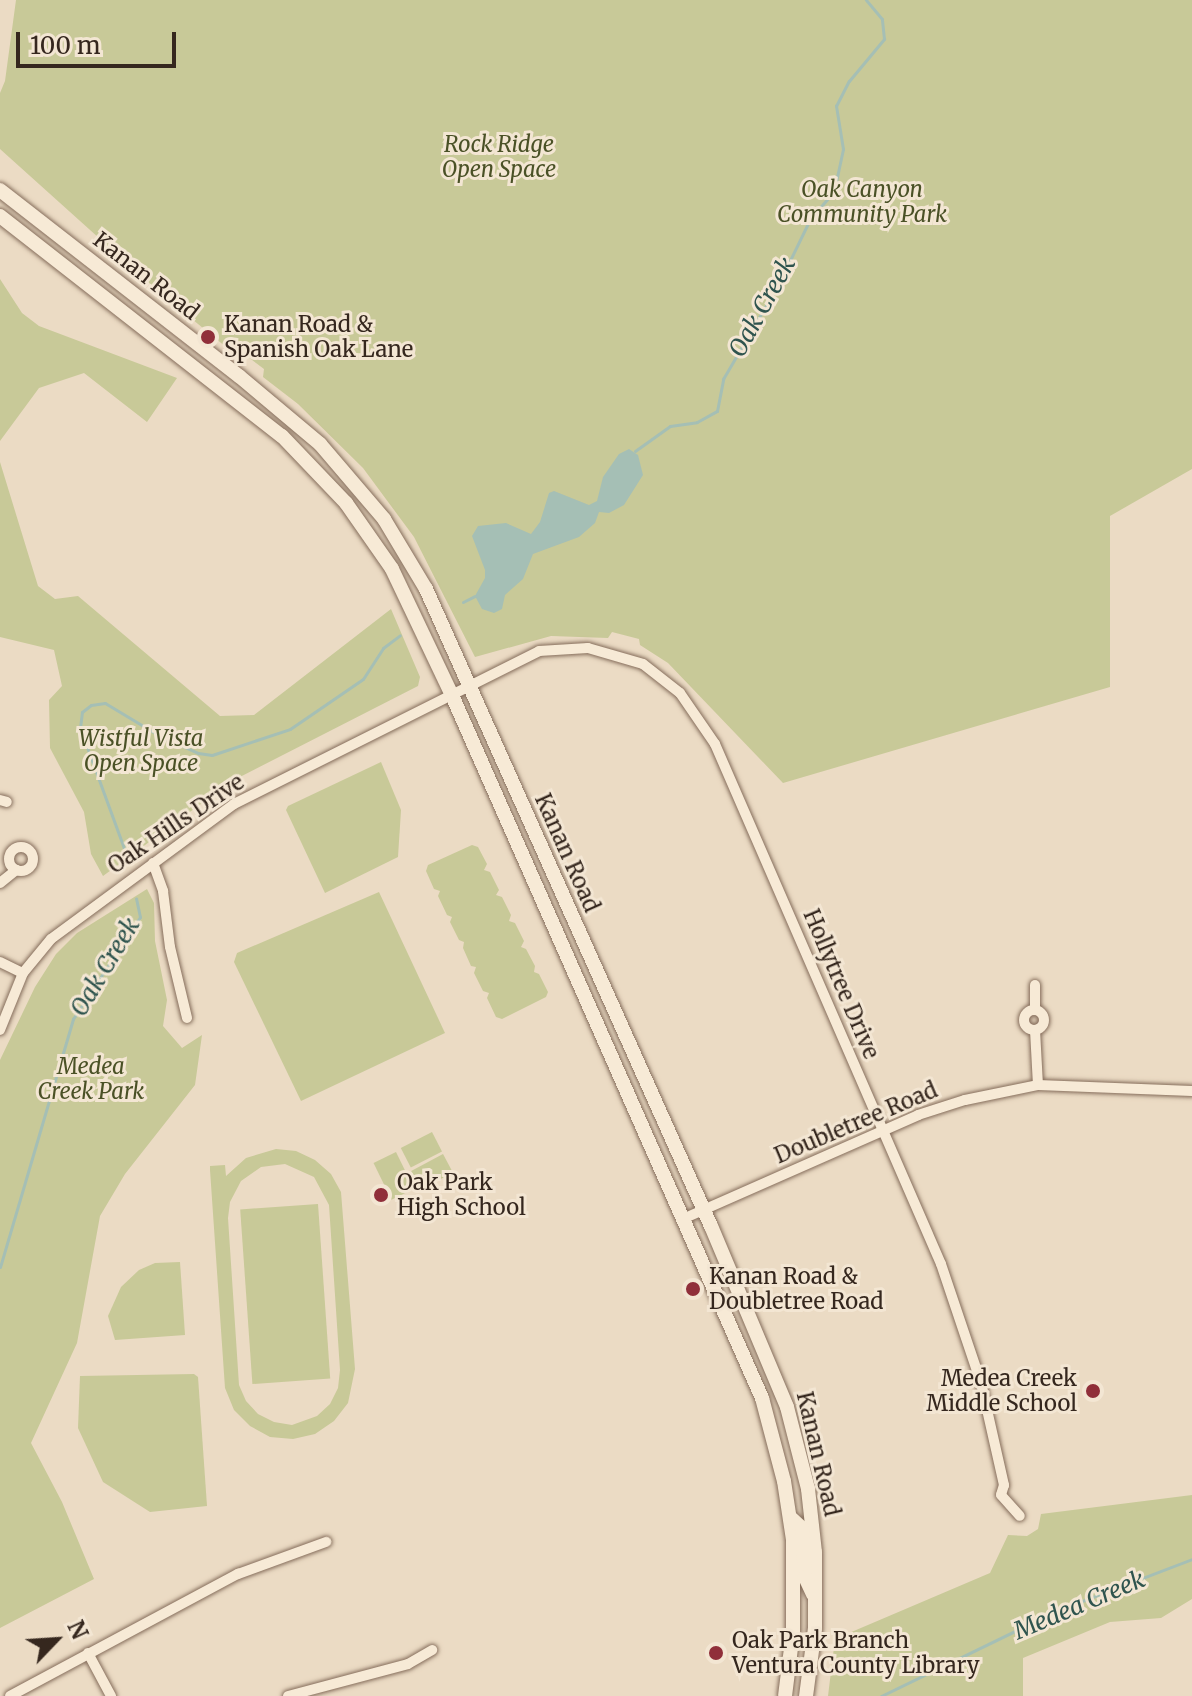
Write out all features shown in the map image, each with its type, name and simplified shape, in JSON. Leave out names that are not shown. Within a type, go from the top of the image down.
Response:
[{"type":"main road","name":"Kanan Road","points":[[0,190],[239,376],[341,465],[407,555],[704,1210],[787,1407],[808,1489],[815,1598],[806,1696]]},
{"type":"main road","name":"Kanan Road","points":[[0,216],[228,391],[315,468],[346,503],[392,569],[451,693],[762,1398],[777,1450],[790,1517],[794,1597],[785,1696]]},
{"type":"main road","points":[[790,1517],[802,1528],[805,1577],[815,1598]]},
{"type":"street","name":"Hollytree Drive","points":[[468,684],[539,651],[588,648],[643,664],[680,693],[715,744],[961,1318],[995,1444],[1004,1485],[1001,1495],[1020,1516]]},
{"type":"street","name":"Oak Hills Drive","points":[[0,1030],[23,973],[70,921],[241,800],[468,684]]},
{"type":"street","points":[[153,863],[163,891],[170,947],[187,1018]]},
{"type":"street","points":[[0,883],[16,870]]},
{"type":"street","points":[[0,962],[23,973]]},
{"type":"street","points":[[1035,985],[1035,1010],[1026,1013],[1024,1019],[1026,1025],[1035,1030],[1038,1085]]},
{"type":"street","name":"Doubletree Road","points":[[685,1218],[965,1100],[1038,1085],[1192,1091]]},
{"type":"street","points":[[10,1696],[238,1574],[326,1542]]},
{"type":"street","points":[[288,1696],[408,1664],[432,1650]]},
{"type":"street","points":[[88,1653],[111,1696]]},
{"type":"green space","points":[[16,0],[1192,0],[1192,469],[1110,516],[1110,687],[783,783],[668,663],[640,645],[639,639],[612,632],[608,638],[551,636],[475,657],[414,537],[363,468],[298,404],[263,377],[264,369],[243,353],[237,356],[159,292],[0,149],[0,93],[5,81]]},
{"type":"green space","points":[[0,279],[22,313],[39,326],[177,378],[147,422],[84,373],[39,388],[0,441]]},
{"type":"green space","name":"Wistful Vista Open Space","points":[[0,462],[38,586],[55,599],[78,596],[220,716],[254,715],[391,609],[420,677],[418,686],[232,781],[103,876],[91,854],[84,812],[50,748],[49,700],[62,686],[54,650],[0,637]]},
{"type":"green space","points":[[381,762],[401,810],[398,857],[325,893],[286,810],[288,806]]},
{"type":"green space","points":[[472,845],[478,847],[487,864],[484,870],[490,872],[499,890],[496,895],[502,897],[511,915],[509,921],[515,923],[524,941],[521,947],[526,949],[535,966],[534,972],[539,974],[548,992],[546,997],[502,1019],[496,1017],[487,998],[489,993],[483,991],[474,973],[476,967],[471,966],[463,948],[464,942],[459,940],[450,922],[452,917],[447,915],[438,896],[440,891],[434,889],[426,871],[428,865]]},
{"type":"green space","name":"Medea Creek Park","points":[[147,889],[154,903],[155,941],[167,1000],[163,1026],[182,1048],[202,1035],[195,1085],[125,1174],[100,1216],[77,1343],[31,1443],[62,1502],[94,1579],[0,1628],[0,1060],[35,987],[56,954],[77,933]]},
{"type":"green space","points":[[379,892],[445,1033],[301,1101],[234,962],[237,953]]},
{"type":"green space","points":[[432,1132],[442,1152],[411,1167],[401,1148]]},
{"type":"green space","points":[[276,1149],[296,1151],[315,1160],[331,1174],[341,1192],[355,1369],[348,1403],[334,1421],[315,1434],[293,1439],[270,1437],[250,1426],[234,1410],[225,1388],[210,1166],[225,1165],[226,1176],[246,1158]],"holes":[[[285,1164],[314,1177],[329,1205],[340,1370],[338,1388],[330,1404],[317,1416],[292,1425],[274,1422],[258,1414],[246,1401],[239,1385],[228,1218],[230,1202],[241,1181],[261,1167]]]},
{"type":"green space","points":[[396,1152],[414,1189],[392,1200],[374,1163]]},
{"type":"green space","points":[[443,1154],[453,1173],[421,1189],[411,1171]]},
{"type":"green space","points":[[318,1204],[330,1379],[252,1384],[240,1209]]},
{"type":"green space","points":[[180,1262],[185,1335],[115,1340],[108,1316],[121,1287],[139,1270],[155,1263]]},
{"type":"green space","points":[[194,1374],[198,1377],[207,1506],[150,1512],[103,1482],[78,1428],[80,1376]]},
{"type":"green space","points":[[1192,1495],[1192,1599],[1161,1618],[1110,1622],[1023,1658],[1023,1696],[828,1696],[835,1639],[990,1573],[1008,1535],[1027,1536],[1038,1529],[1041,1514]]},
{"type":"shaded area","points":[[629,449],[638,455],[643,475],[624,505],[609,513],[599,512],[595,523],[579,537],[533,554],[523,579],[505,595],[502,609],[494,613],[482,609],[475,596],[485,578],[485,570],[472,536],[478,526],[506,523],[531,534],[540,522],[549,493],[554,491],[589,505],[597,501],[603,477],[619,454]]},
{"type":"waterway","name":"Oak Creek","points":[[635,451],[670,426],[697,422],[717,411],[723,379],[778,285],[810,219],[834,191],[843,149],[836,106],[849,81],[884,39],[882,19],[866,0]]},
{"type":"waterway","name":"Oak Creek","points":[[463,602],[475,596]]},
{"type":"waterway","name":"Oak Creek","points":[[125,851],[80,728],[82,712],[91,705],[105,703],[160,736],[198,753],[212,755],[290,729],[363,679],[383,648],[400,635]]},
{"type":"waterway","name":"Oak Creek","points":[[0,1267],[73,1019],[140,917],[136,898]]},
{"type":"waterway","name":"Medea Creek","points":[[881,1696],[1056,1611],[1192,1559]]},
{"type":"place","name":"Kanan Road & Spanish Oak Lane","points":[[208,337]]},
{"type":"place","name":"Oak Park High School","points":[[381,1195]]},
{"type":"place","name":"Kanan Road & Doubletree Road","points":[[693,1289]]},
{"type":"place","name":"Medea Creek Middle School","points":[[1093,1391]]},
{"type":"place","name":"Oak Park Branch Ventura County Library","points":[[716,1653]]},
{"type":"park label","name":"Rock Ridge Open Space","points":[[499,156]]},
{"type":"park label","name":"Oak Canyon Community Park","points":[[862,202]]}]
